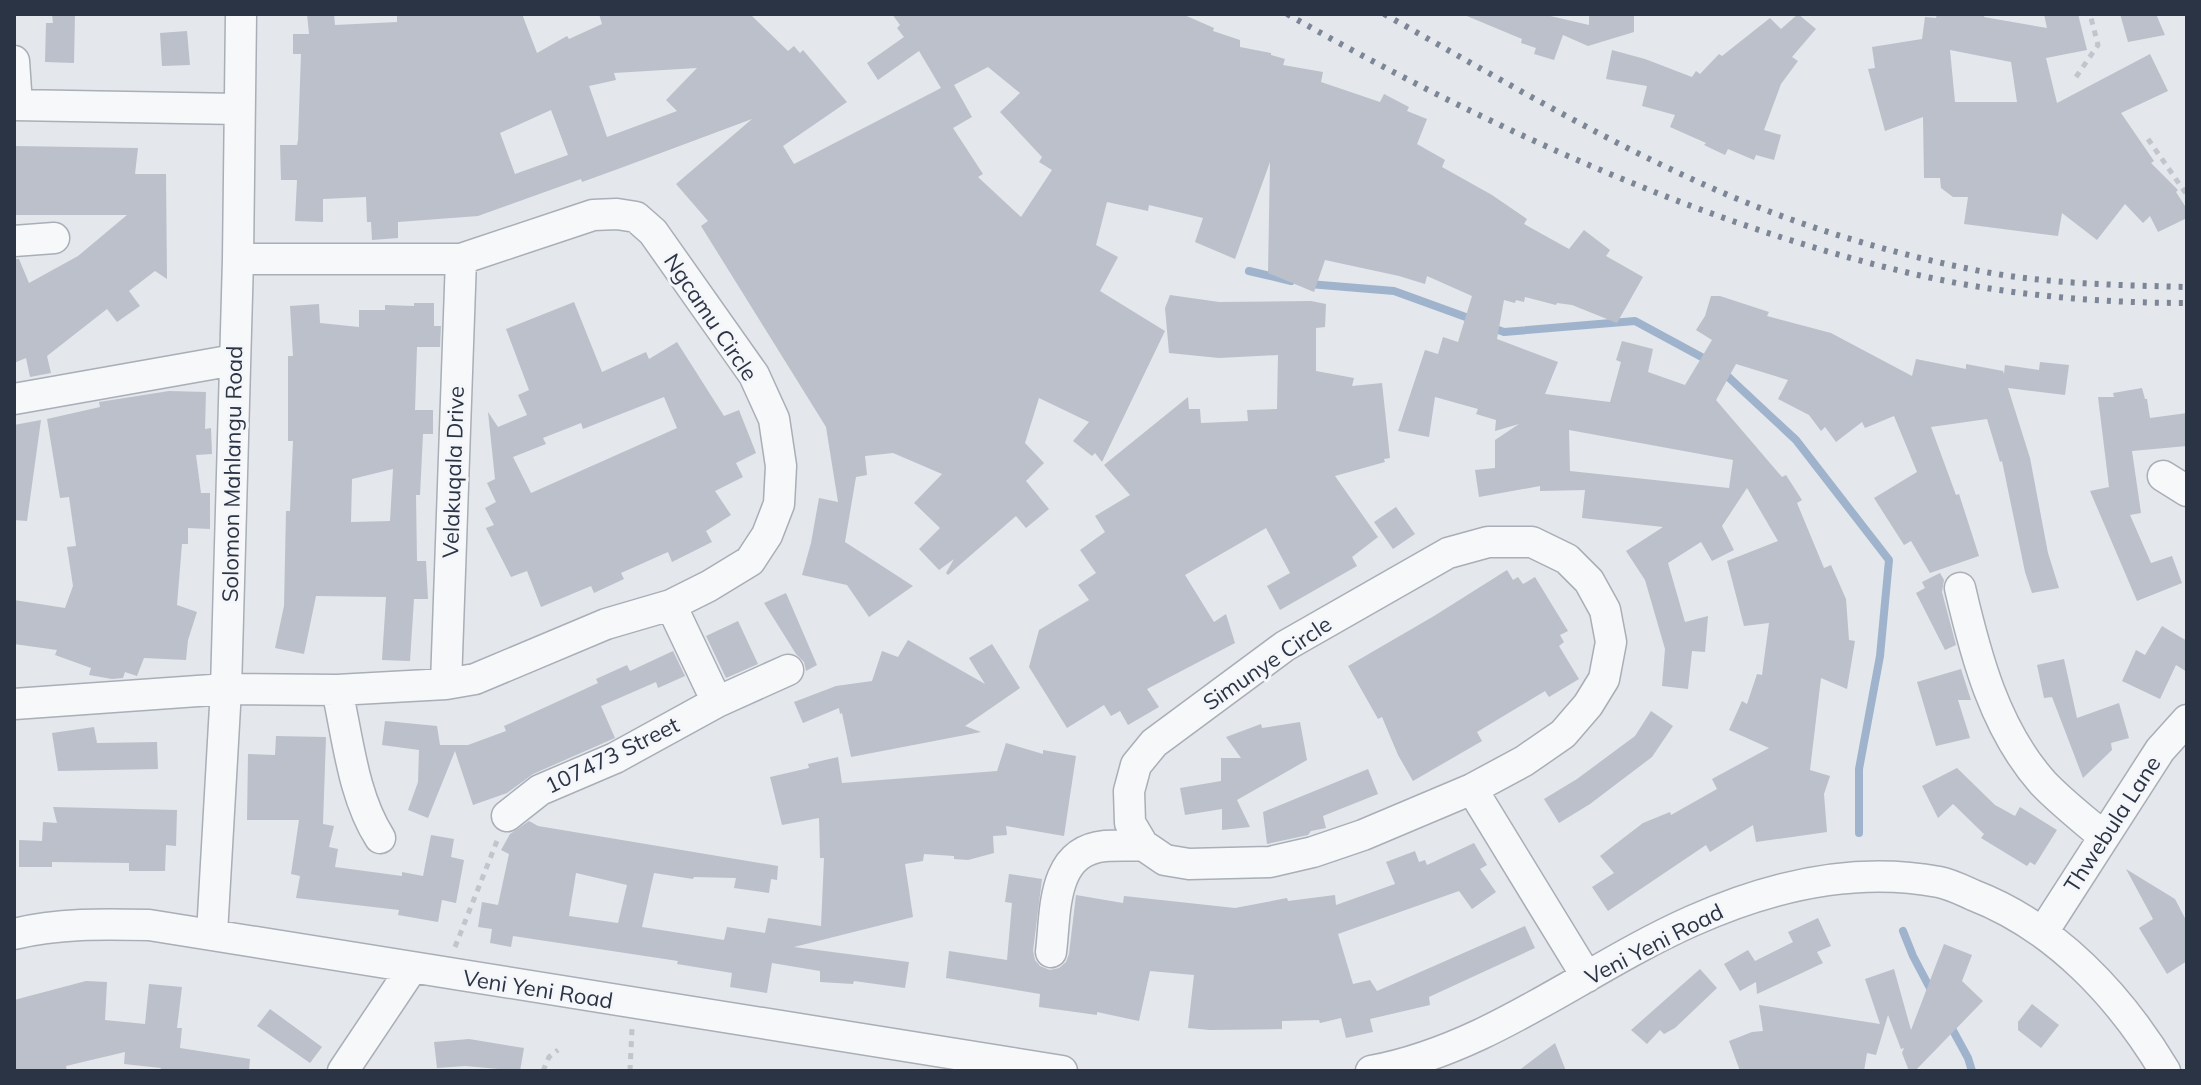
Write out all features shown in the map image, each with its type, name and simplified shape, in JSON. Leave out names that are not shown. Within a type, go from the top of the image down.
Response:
[{"type":"street","name":"Solomon Mahlangu Road","points":[[212,934],[226,689],[238,259],[241,14]]},
{"type":"street","points":[[14,61],[15,105],[239,109]]},
{"type":"street","name":"Ngcamu Circle","points":[[14,704],[226,689],[337,690],[446,684],[475,679],[606,624],[671,605],[750,561],[767,535],[779,504],[781,466],[774,419],[754,375],[653,232],[636,217],[593,215],[461,259],[238,259]]},
{"type":"street","points":[[14,241],[54,238]]},
{"type":"street","name":"Velakuqala Drive","points":[[446,684],[461,259]]},
{"type":"street","points":[[14,399],[234,360]]},
{"type":"street","name":"Simunye Circle","points":[[1488,542],[1532,542],[1567,559],[1589,581],[1605,610],[1611,642],[1604,679],[1588,705],[1563,734],[1524,761],[1472,789],[1363,835],[1270,862],[1189,864],[1165,860],[1143,845],[1130,823],[1129,791],[1136,765],[1154,743],[1285,646],[1448,553],[1488,542]]},
{"type":"street","points":[[1960,588],[1973,644],[1993,702],[2018,751],[2045,785],[2103,836]]},
{"type":"street","points":[[671,605],[717,702]]},
{"type":"street","name":"107473 Street","points":[[507,816],[540,790],[615,758],[717,702],[788,670]]},
{"type":"street","points":[[337,690],[362,801],[380,838]]},
{"type":"street","name":"Thwebula Lane","points":[[2043,932],[2160,750],[2187,720]]},
{"type":"street","points":[[1472,789],[1587,977]]},
{"type":"street","points":[[1051,952],[1060,878],[1068,864],[1083,852],[1102,846],[1143,845]]},
{"type":"street","name":"Veni Yeni Road","points":[[1371,1071],[1392,1067],[1493,1030],[1691,921],[1759,894],[1818,880],[1877,875],[1942,883],[1998,905],[2043,932],[2120,1004],[2165,1071]]},
{"type":"street","name":"Veni Yeni Road","points":[[14,934],[38,928],[99,923],[149,925],[634,1004],[909,1060],[1062,1071]]},
{"type":"street","points":[[343,1071],[412,968]]},
{"type":"path","points":[[2076,77],[2098,45],[2090,14]]},
{"type":"path","points":[[2148,139],[2187,195]]},
{"type":"path","points":[[444,974],[507,816]]},
{"type":"path","points":[[630,1071],[634,1004]]},
{"type":"path","points":[[543,1071],[549,1057],[558,1050]]},
{"type":"building","points":[[52,14],[75,14],[74,63],[45,62],[46,23],[53,23]]},
{"type":"building","points":[[307,14],[334,14],[335,25],[397,22],[397,14],[522,14],[537,53],[567,36],[569,39],[602,24],[599,14],[750,14],[788,51],[794,46],[800,53],[803,50],[847,102],[783,146],[794,164],[941,88],[919,51],[878,80],[867,63],[904,37],[892,14],[1182,14],[1214,28],[1213,31],[1240,40],[1240,47],[1285,59],[1283,65],[1323,72],[1321,82],[1380,102],[1384,94],[1409,107],[1407,111],[1427,119],[1417,144],[1445,160],[1442,167],[1492,195],[1527,219],[1524,224],[1569,249],[1584,230],[1610,250],[1606,256],[1643,277],[1617,323],[1572,305],[1556,305],[1525,297],[1524,302],[1504,300],[1497,339],[1558,362],[1545,394],[1610,402],[1621,362],[1616,360],[1622,341],[1653,349],[1648,372],[1685,385],[1712,340],[1696,330],[1705,316],[1711,296],[1720,296],[1769,312],[1767,316],[1831,333],[1912,376],[1916,359],[1966,369],[1966,364],[2003,371],[2004,374],[2005,365],[2039,370],[2040,362],[2069,365],[2065,395],[2008,388],[2030,458],[2048,553],[2059,588],[2032,593],[2002,461],[1987,419],[1931,427],[1956,495],[1959,494],[1979,556],[1930,573],[1911,541],[1904,545],[1874,498],[1917,472],[1894,416],[1865,428],[1862,422],[1836,442],[1825,427],[1821,431],[1809,415],[1778,399],[1788,380],[1736,364],[1716,400],[1782,477],[1786,475],[1802,500],[1797,503],[1824,568],[1831,565],[1846,599],[1849,640],[1855,641],[1847,689],[1821,678],[1810,770],[1830,776],[1824,794],[1827,832],[1756,842],[1753,825],[1710,852],[1706,845],[1608,911],[1592,887],[1614,873],[1600,856],[1643,823],[1670,812],[1671,815],[1717,789],[1712,779],[1769,748],[1729,730],[1742,701],[1747,704],[1757,674],[1762,675],[1769,623],[1744,626],[1727,561],[1778,541],[1747,488],[1722,526],[1734,550],[1712,561],[1701,542],[1668,563],[1685,622],[1708,616],[1705,652],[1692,651],[1688,689],[1662,686],[1665,649],[1645,580],[1626,551],[1663,527],[1582,518],[1585,490],[1540,491],[1540,486],[1479,497],[1475,470],[1495,468],[1495,440],[1519,424],[1495,431],[1496,420],[1476,414],[1478,409],[1435,397],[1429,437],[1398,431],[1425,350],[1438,354],[1443,337],[1458,342],[1472,296],[1427,276],[1425,284],[1325,260],[1314,292],[1268,273],[1270,162],[1235,259],[1195,242],[1203,218],[1149,205],[1148,211],[1107,202],[1096,245],[1118,257],[1100,291],[1165,331],[1102,462],[1095,453],[1092,456],[1073,441],[1089,422],[1039,398],[1025,443],[1044,463],[1026,481],[1049,509],[1026,528],[1016,516],[948,575],[946,573],[954,559],[939,570],[919,549],[940,528],[914,503],[942,474],[893,453],[865,456],[867,475],[856,477],[845,542],[913,586],[869,617],[847,585],[802,575],[819,498],[838,502],[826,427],[701,226],[708,221],[676,184],[752,119],[582,182],[581,179],[478,216],[398,222],[398,238],[372,240],[371,222],[367,222],[366,197],[323,199],[323,222],[295,221],[297,180],[281,180],[280,145],[297,145],[298,140],[301,54],[293,54],[293,34],[309,34]],"holes":[[[988,67],[1020,93],[1000,112],[1042,157],[1039,162],[1052,170],[1021,217],[978,177],[983,174],[953,128],[972,117],[954,85]],[[697,68],[666,100],[677,111],[607,137],[589,86],[616,80],[614,73]],[[551,110],[568,155],[515,174],[500,133]],[[1569,430],[1733,460],[1729,488],[1570,471]]]},
{"type":"building","points":[[1462,14],[1542,14],[1589,25],[1589,14],[1634,14],[1634,32],[1588,46],[1563,35],[1554,60],[1534,54],[1536,48],[1521,43],[1522,39]]},
{"type":"building","points":[[1798,14],[1816,29],[1792,57],[1798,61],[1781,84],[1764,130],[1781,135],[1774,160],[1756,155],[1754,160],[1728,149],[1725,155],[1704,145],[1706,143],[1670,127],[1675,115],[1642,106],[1647,86],[1606,79],[1612,50],[1692,77],[1696,71],[1700,74],[1719,54],[1722,56],[1770,18],[1781,29]]},
{"type":"building","points":[[1937,14],[1985,14],[1984,17],[2047,28],[2044,14],[2078,14],[2087,50],[2046,58],[2057,103],[2150,54],[2168,91],[2121,113],[2154,161],[2151,163],[2178,190],[2176,192],[2187,209],[2187,218],[2158,232],[2150,216],[2143,223],[2125,204],[2097,240],[2062,213],[2058,236],[1964,224],[1968,197],[1953,197],[1941,188],[1940,178],[1924,178],[1923,117],[1885,131],[1868,69],[1875,68],[1872,47],[1922,39],[1925,17],[1936,18]],"holes":[[[1950,50],[2011,62],[2017,102],[1955,102]]]},
{"type":"building","points":[[2120,14],[2156,14],[2165,35],[2128,42]]},
{"type":"building","points":[[187,31],[190,65],[162,66],[160,33]]},
{"type":"building","points":[[14,146],[138,148],[135,174],[166,174],[167,279],[155,271],[129,291],[140,306],[117,322],[107,309],[47,356],[51,373],[30,377],[26,358],[14,363],[14,259],[19,259],[29,283],[78,256],[127,215],[14,215]]},
{"type":"building","points":[[1170,295],[1219,302],[1311,301],[1326,304],[1325,327],[1316,328],[1316,371],[1354,378],[1352,386],[1382,383],[1390,458],[1335,476],[1378,537],[1352,557],[1357,566],[1280,610],[1267,586],[1290,573],[1266,528],[1185,575],[1214,622],[1226,614],[1235,643],[1147,689],[1159,707],[1128,725],[1120,711],[1111,716],[1104,705],[1067,728],[1029,667],[1039,630],[1089,600],[1078,585],[1096,573],[1080,550],[1105,532],[1095,516],[1130,495],[1104,465],[1188,397],[1189,409],[1200,409],[1201,423],[1248,421],[1247,410],[1277,409],[1278,355],[1219,358],[1169,353],[1165,308]]},
{"type":"building","points":[[574,302],[602,372],[646,352],[649,359],[677,342],[724,416],[739,410],[756,453],[736,463],[743,477],[715,491],[731,515],[706,531],[712,542],[672,562],[668,552],[621,573],[624,579],[594,593],[591,586],[541,607],[527,571],[511,577],[486,528],[494,525],[485,508],[496,502],[487,483],[495,479],[488,412],[498,427],[527,415],[518,395],[529,390],[506,329]],"holes":[[[664,397],[677,428],[531,493],[513,457],[546,444],[543,438],[581,423],[583,429]]]},
{"type":"building","points":[[414,303],[434,303],[434,326],[441,326],[440,347],[417,347],[415,410],[433,410],[433,434],[423,434],[420,495],[416,495],[417,561],[426,561],[428,599],[414,599],[410,661],[382,660],[386,597],[316,596],[304,654],[275,648],[284,606],[286,511],[290,511],[293,441],[288,441],[288,356],[293,356],[290,306],[319,304],[320,323],[359,327],[359,310],[385,310],[385,305],[414,306]],"holes":[[[393,469],[390,521],[351,522],[352,479]]]},
{"type":"building","points":[[2142,388],[2150,418],[2187,413],[2187,446],[2132,451],[2141,513],[2130,515],[2151,563],[2172,556],[2182,583],[2137,601],[2090,491],[2109,487],[2098,397],[2114,397],[2113,393]]},
{"type":"building","points":[[169,391],[206,392],[205,429],[211,428],[212,454],[196,455],[201,493],[210,493],[210,529],[188,528],[188,544],[182,544],[177,605],[197,612],[188,640],[186,660],[144,658],[137,676],[125,672],[123,678],[112,679],[89,675],[91,668],[55,655],[57,650],[14,644],[14,600],[65,608],[73,586],[67,547],[76,546],[69,497],[60,498],[47,419],[100,407],[99,402]]},
{"type":"building","points":[[41,420],[27,521],[14,520],[14,425]]},
{"type":"building","points":[[1396,507],[1415,534],[1393,549],[1374,522]]},
{"type":"building","points":[[1507,570],[1513,580],[1518,577],[1523,584],[1535,577],[1568,631],[1560,635],[1564,642],[1559,646],[1579,679],[1549,697],[1545,691],[1477,732],[1482,741],[1413,781],[1382,717],[1378,719],[1348,666]]},
{"type":"building","points":[[1940,573],[1956,645],[1945,650],[1916,593],[1925,588],[1922,582]]},
{"type":"building","points":[[786,593],[817,665],[806,671],[804,662],[764,603]]},
{"type":"building","points":[[738,621],[758,664],[726,678],[706,636]]},
{"type":"building","points":[[2162,626],[2187,641],[2187,672],[2176,665],[2160,699],[2122,681],[2136,650],[2145,655]]},
{"type":"building","points":[[908,640],[985,684],[969,658],[992,644],[1020,688],[965,726],[981,732],[851,757],[839,708],[803,723],[794,702],[836,686],[872,681],[882,651],[898,657]]},
{"type":"building","points":[[673,651],[685,676],[658,688],[656,682],[601,706],[615,738],[533,774],[507,793],[473,805],[455,751],[428,818],[408,810],[418,782],[419,750],[382,745],[385,721],[437,726],[440,745],[468,745],[506,731],[504,726],[598,683],[596,679],[627,665],[630,671]]},
{"type":"building","points":[[2064,659],[2077,718],[2119,703],[2129,738],[2111,743],[2112,750],[2083,778],[2052,697],[2044,698],[2037,665]]},
{"type":"building","points":[[1961,669],[1971,700],[1958,700],[1970,738],[1936,746],[1917,682]]},
{"type":"building","points":[[1651,711],[1673,726],[1652,757],[1590,804],[1559,823],[1544,799],[1635,736]]},
{"type":"building","points":[[1300,722],[1307,760],[1237,800],[1250,827],[1222,830],[1222,809],[1185,815],[1180,788],[1221,781],[1221,758],[1241,758],[1226,737],[1261,724],[1262,728]]},
{"type":"building","points":[[94,727],[97,743],[157,742],[158,769],[58,771],[52,733]]},
{"type":"building","points":[[276,736],[326,737],[323,824],[334,826],[329,847],[338,849],[335,867],[423,876],[431,835],[454,839],[451,857],[464,860],[456,903],[442,900],[438,922],[398,915],[399,910],[296,898],[300,876],[291,874],[299,820],[247,820],[248,754],[275,755]]},
{"type":"building","points":[[1006,743],[1043,754],[1043,750],[1076,756],[1064,836],[1006,826],[1007,835],[993,836],[994,853],[968,860],[924,854],[923,861],[905,864],[913,917],[794,947],[909,962],[905,988],[854,981],[853,984],[820,982],[820,971],[772,963],[767,993],[730,987],[732,973],[677,964],[678,961],[513,936],[511,947],[490,943],[492,929],[478,927],[482,902],[498,905],[509,854],[501,850],[510,834],[529,821],[538,826],[778,866],[777,880],[771,879],[769,893],[734,888],[736,878],[693,879],[654,873],[642,927],[724,940],[727,927],[765,933],[768,918],[821,926],[824,858],[820,858],[819,818],[782,825],[770,777],[838,757],[842,783],[997,771]],"holes":[[[576,873],[627,885],[618,923],[569,916]]]},
{"type":"building","points":[[1957,768],[1995,805],[2015,816],[2020,807],[2057,830],[2035,865],[2030,862],[2027,866],[1981,838],[1984,834],[1953,804],[1938,818],[1922,786]]},
{"type":"building","points":[[1368,769],[1378,794],[1323,816],[1326,828],[1267,844],[1263,812]]},
{"type":"building","points":[[53,807],[177,810],[176,846],[166,845],[165,871],[129,871],[129,863],[52,862],[52,867],[19,867],[19,840],[42,841],[43,822],[57,823]]},
{"type":"building","points":[[1474,843],[1487,865],[1480,869],[1496,892],[1472,909],[1459,891],[1338,934],[1353,984],[1370,980],[1377,991],[1525,926],[1535,948],[1429,997],[1430,1005],[1370,1019],[1373,1032],[1346,1038],[1341,1018],[1320,1023],[1319,1020],[1282,1021],[1282,1029],[1188,1028],[1194,975],[1150,971],[1139,1021],[1097,1012],[1097,1015],[1039,1007],[1040,994],[946,978],[949,951],[1007,960],[1012,903],[1005,902],[1009,874],[1042,879],[1033,951],[1040,966],[1050,970],[1059,968],[1069,954],[1076,895],[1123,903],[1124,896],[1235,908],[1287,898],[1288,901],[1335,895],[1336,905],[1395,884],[1386,862],[1415,851],[1419,862],[1425,860],[1427,865]]},
{"type":"building","points":[[2126,869],[2175,899],[2187,922],[2187,961],[2167,974],[2139,928],[2153,919]]},
{"type":"building","points":[[1818,918],[1831,946],[1817,952],[1823,963],[1757,994],[1756,982],[1740,991],[1724,964],[1748,950],[1755,961],[1793,942],[1788,932]]},
{"type":"building","points":[[1944,944],[1972,955],[1962,981],[1983,1001],[1915,1071],[1909,1071],[1902,1053],[1904,1048],[1901,1049],[1888,1015],[1876,1055],[1867,1053],[1864,1071],[1740,1071],[1729,1041],[1763,1031],[1759,1005],[1880,1024],[1865,979],[1894,969],[1911,1030]]},
{"type":"building","points":[[1700,969],[1717,988],[1675,1028],[1664,1034],[1660,1030],[1647,1044],[1631,1030]]},
{"type":"building","points":[[86,981],[107,982],[105,1020],[145,1024],[149,984],[182,987],[177,1028],[182,1028],[180,1048],[250,1059],[249,1071],[160,1071],[161,1068],[124,1064],[125,1052],[66,1066],[67,1071],[14,1071],[14,1000]]},
{"type":"building","points":[[2032,1004],[2059,1025],[2041,1048],[2018,1030],[2018,1022]]},
{"type":"building","points":[[270,1009],[322,1047],[310,1063],[257,1026]]},
{"type":"building","points":[[469,1039],[524,1048],[520,1071],[465,1066],[437,1068],[434,1042]]},
{"type":"building","points":[[1555,1043],[1566,1071],[1518,1071]]},
{"type":"waterway","points":[[1249,271],[1291,281]]},
{"type":"waterway","points":[[1309,284],[1394,291],[1474,320]]},
{"type":"waterway","points":[[1490,327],[1504,332],[1635,321],[1709,361]]},
{"type":"waterway","points":[[1723,372],[1796,440],[1889,560],[1880,656],[1859,769],[1859,833]]},
{"type":"waterway","points":[[1903,931],[1932,992]]},
{"type":"waterway","points":[[1950,1025],[1972,1071]]},
{"type":"railway","points":[[1287,14],[1434,93],[1587,164],[1745,225],[1825,251],[1975,286],[2081,299],[2187,303]]},
{"type":"railway","points":[[1384,14],[1635,152],[1721,192],[1812,227],[1907,255],[1997,274],[2078,283],[2187,287]]}]
